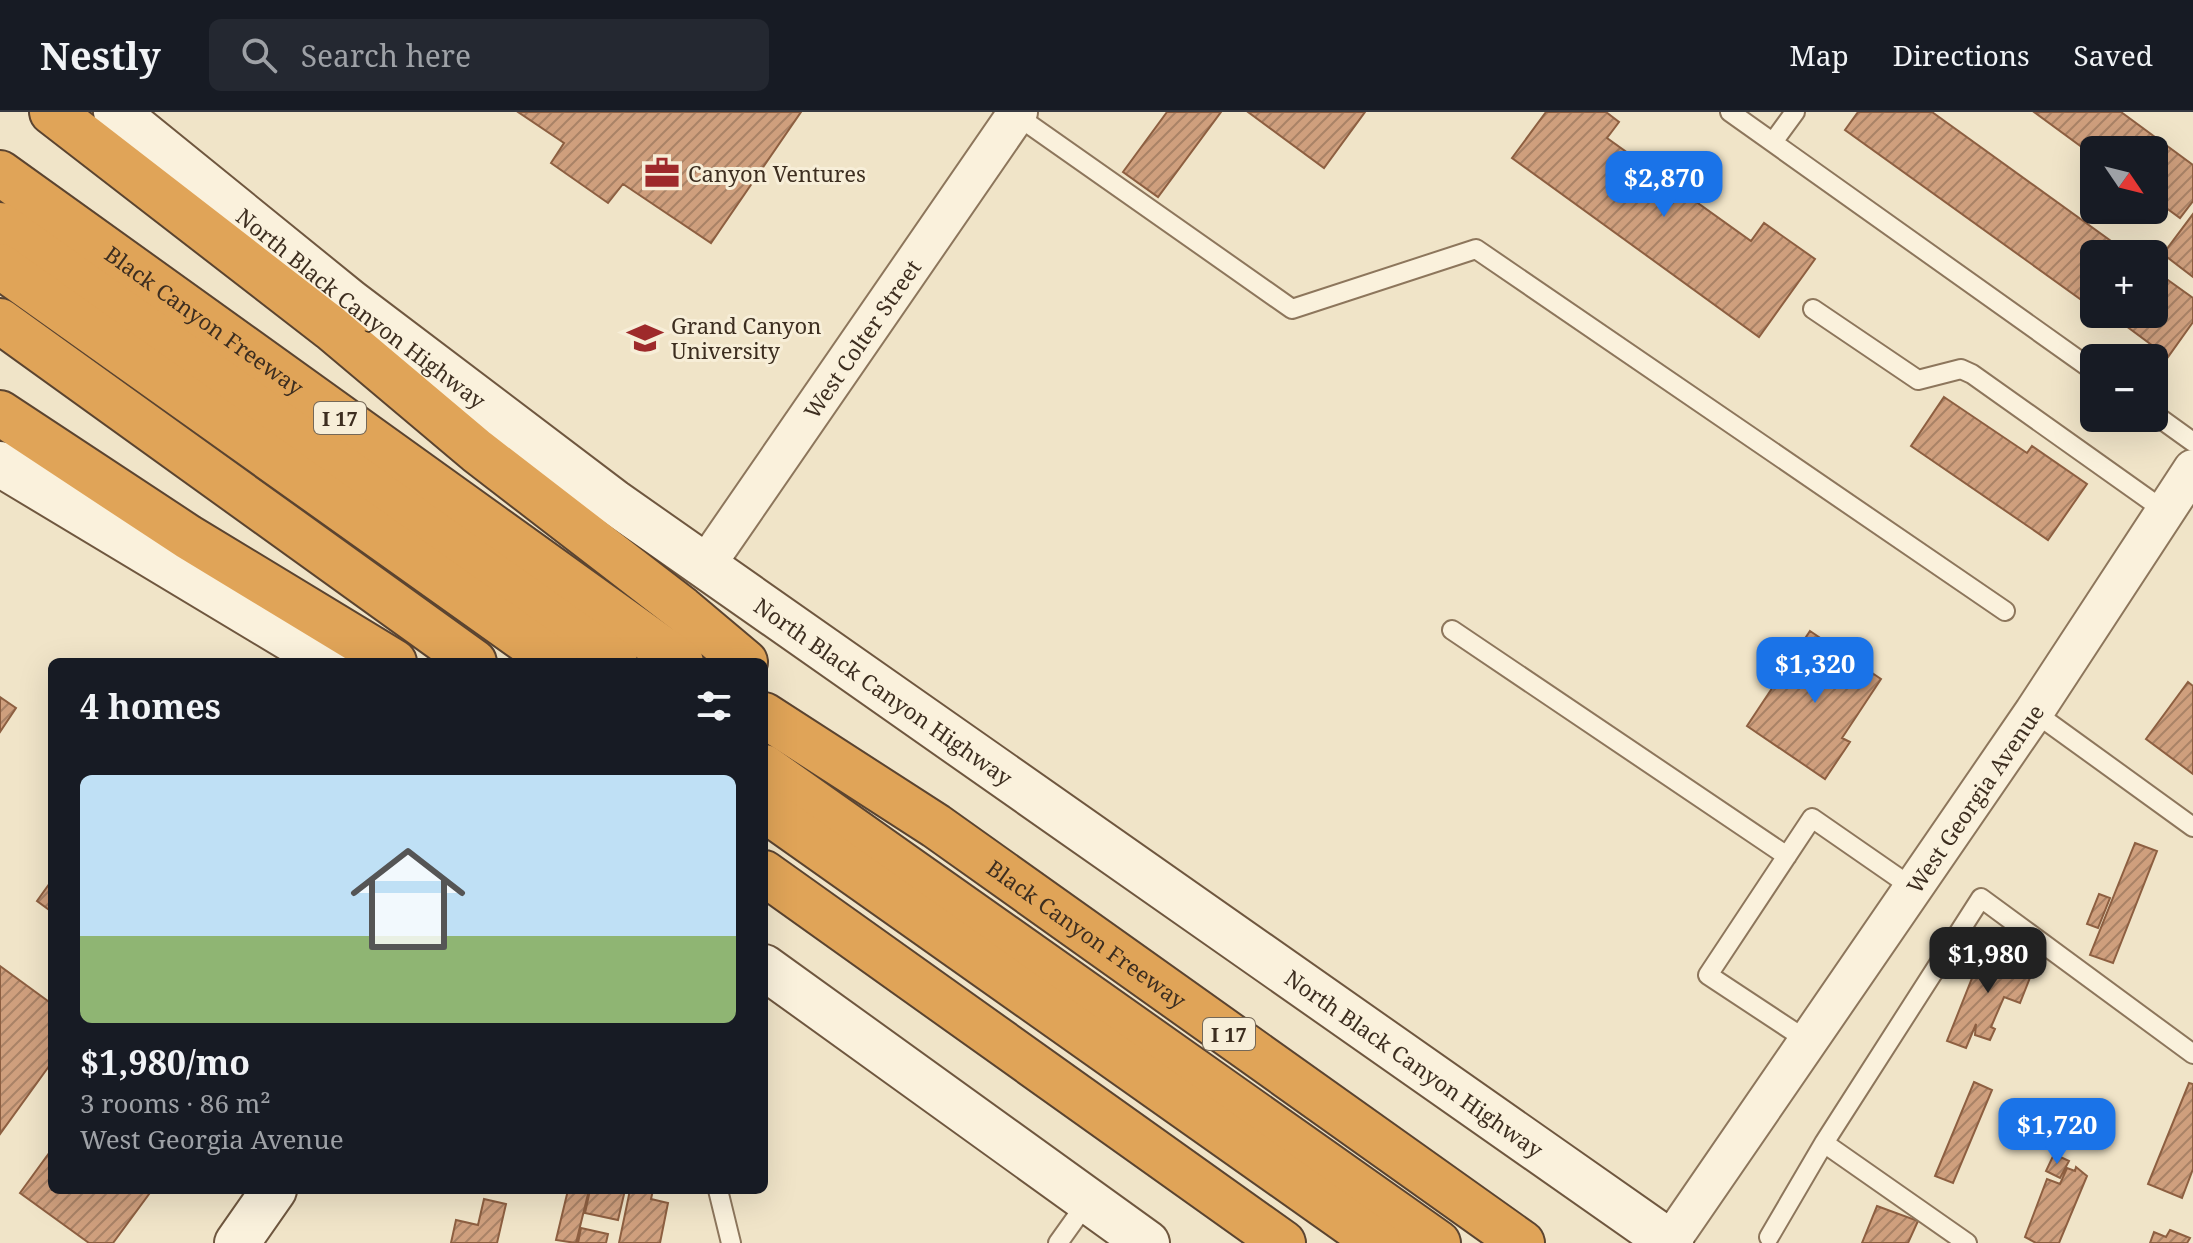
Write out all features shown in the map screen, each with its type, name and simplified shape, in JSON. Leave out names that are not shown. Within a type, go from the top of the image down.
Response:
[{"type":"highway","points":[[52,112],[331,328],[477,451],[682,609],[740,658]]},
{"type":"highway","name":"Black Canyon Freeway","points":[[0,173],[675,658]]},
{"type":"highway","points":[[0,225],[609,658]]},
{"type":"highway","points":[[0,266],[550,658]]},
{"type":"highway","points":[[0,321],[468,658]]},
{"type":"highway","points":[[0,413],[188,537],[387,658]]},
{"type":"highway","points":[[768,681],[936,826]]},
{"type":"highway","name":"Black Canyon Freeway","points":[[768,718],[936,826],[1522,1243]]},
{"type":"highway","points":[[768,770],[1438,1243]]},
{"type":"highway","points":[[768,812],[1378,1243]]},
{"type":"highway","points":[[768,876],[1283,1243]]},
{"type":"highway","points":[[768,889],[845,933]]},
{"type":"main road","name":"North Black Canyon Highway","points":[[116,112],[350,302],[527,437],[705,566],[1671,1242]]},
{"type":"main road","points":[[0,464],[322,658]]},
{"type":"main road","points":[[768,970],[1147,1243]]},
{"type":"main road","points":[[237,1243],[271,1194]]},
{"type":"street","name":"West Colter Street","points":[[705,566],[1017,113]]},
{"type":"street","name":"West Georgia Avenue","points":[[1671,1242],[2034,712],[2193,469]]},
{"type":"lane","points":[[1730,112],[2080,361]]},
{"type":"lane","points":[[1773,142],[1795,112]]},
{"type":"lane","points":[[1017,113],[1292,309],[1476,249],[2005,611]]},
{"type":"lane","points":[[1813,309],[1918,380],[1961,369],[1972,374],[2165,511]]},
{"type":"lane","points":[[2168,424],[2193,442]]},
{"type":"lane","points":[[1452,630],[1787,856]]},
{"type":"lane","points":[[2034,712],[2193,827]]},
{"type":"lane","points":[[1808,1041],[1708,975],[1812,818],[1913,888]]},
{"type":"lane","points":[[1769,1237],[1824,1143],[1981,898],[2193,1054]]},
{"type":"lane","points":[[1824,1143],[1967,1243]]},
{"type":"lane","points":[[719,1194],[731,1243]]},
{"type":"lane","points":[[1058,1243],[1088,1201]]},
{"type":"building","name":"Canyon Ventures","points":[[518,112],[801,112],[711,243],[623,184],[608,203],[551,163],[564,143]]},
{"type":"building","points":[[1167,112],[1221,112],[1158,197],[1123,172]]},
{"type":"building","points":[[1248,112],[1365,112],[1324,168]]},
{"type":"building","points":[[1546,112],[1606,112],[1619,122],[1607,138],[1751,241],[1764,223],[1815,259],[1759,337],[1512,158]]},
{"type":"building","points":[[1858,112],[1932,112],[2080,219],[2080,224],[2087,224],[2110,240],[2080,240],[2080,299],[1845,130]]},
{"type":"building","points":[[2034,112],[2121,112],[2154,136],[2080,136],[2080,146]]},
{"type":"building","points":[[2168,147],[2193,165],[2193,201],[2180,218],[2168,209]]},
{"type":"building","points":[[2193,214],[2193,277],[2168,258],[2168,247]]},
{"type":"building","points":[[2168,280],[2193,298],[2193,322],[2168,357],[2168,344],[2150,344],[2129,328],[2168,328]]},
{"type":"building","points":[[1944,397],[2027,453],[2032,446],[2087,484],[2048,540],[1911,446]]},
{"type":"building","points":[[1810,631],[1881,679],[1842,738],[1850,742],[1825,779],[1747,726]]},
{"type":"building","points":[[2188,682],[2193,686],[2193,774],[2146,739]]},
{"type":"building","points":[[0,697],[16,708],[0,732]]},
{"type":"building","points":[[2135,843],[2157,851],[2113,963],[2090,955]]},
{"type":"building","points":[[48,886],[48,909],[37,901]]},
{"type":"building","points":[[2099,894],[2110,898],[2098,928],[2087,924]]},
{"type":"building","points":[[1986,943],[2005,950],[2003,958],[2033,970],[2020,1003],[2004,997],[1991,1027],[1995,1029],[1990,1040],[1975,1035],[1976,1024],[1966,1048],[1947,1041]]},
{"type":"building","points":[[0,966],[48,1001],[48,1068],[0,1134]]},
{"type":"building","points":[[1974,1082],[1992,1090],[1953,1183],[1935,1176]]},
{"type":"building","points":[[2189,1083],[2193,1084],[2193,1169],[2182,1198],[2148,1184]]},
{"type":"building","points":[[48,1154],[48,1194],[149,1194],[113,1243],[89,1243],[20,1193]]},
{"type":"building","points":[[2054,1154],[2069,1161],[2060,1178],[2046,1171]]},
{"type":"building","points":[[2076,1167],[2087,1176],[2059,1243],[2036,1243],[2025,1237],[2047,1179],[2060,1184],[2067,1168],[2075,1171]]},
{"type":"building","points":[[567,1194],[588,1194],[576,1243],[556,1240]]},
{"type":"building","points":[[589,1194],[624,1194],[618,1220],[585,1213]]},
{"type":"building","points":[[629,1194],[652,1194],[651,1199],[668,1203],[660,1243],[619,1243]]},
{"type":"building","points":[[484,1199],[506,1204],[497,1243],[451,1243],[456,1220],[478,1225]]},
{"type":"building","points":[[1877,1206],[1918,1221],[1908,1243],[1862,1243]]},
{"type":"building","points":[[581,1228],[608,1234],[606,1243],[578,1243]]},
{"type":"building","points":[[2170,1230],[2190,1238],[2187,1243],[2150,1243],[2154,1232],[2166,1237]]},
{"type":"place","name":"Canyon Ventures","points":[[662,173]]},
{"type":"place","name":"Grand Canyon University","points":[[645,338]]}]
